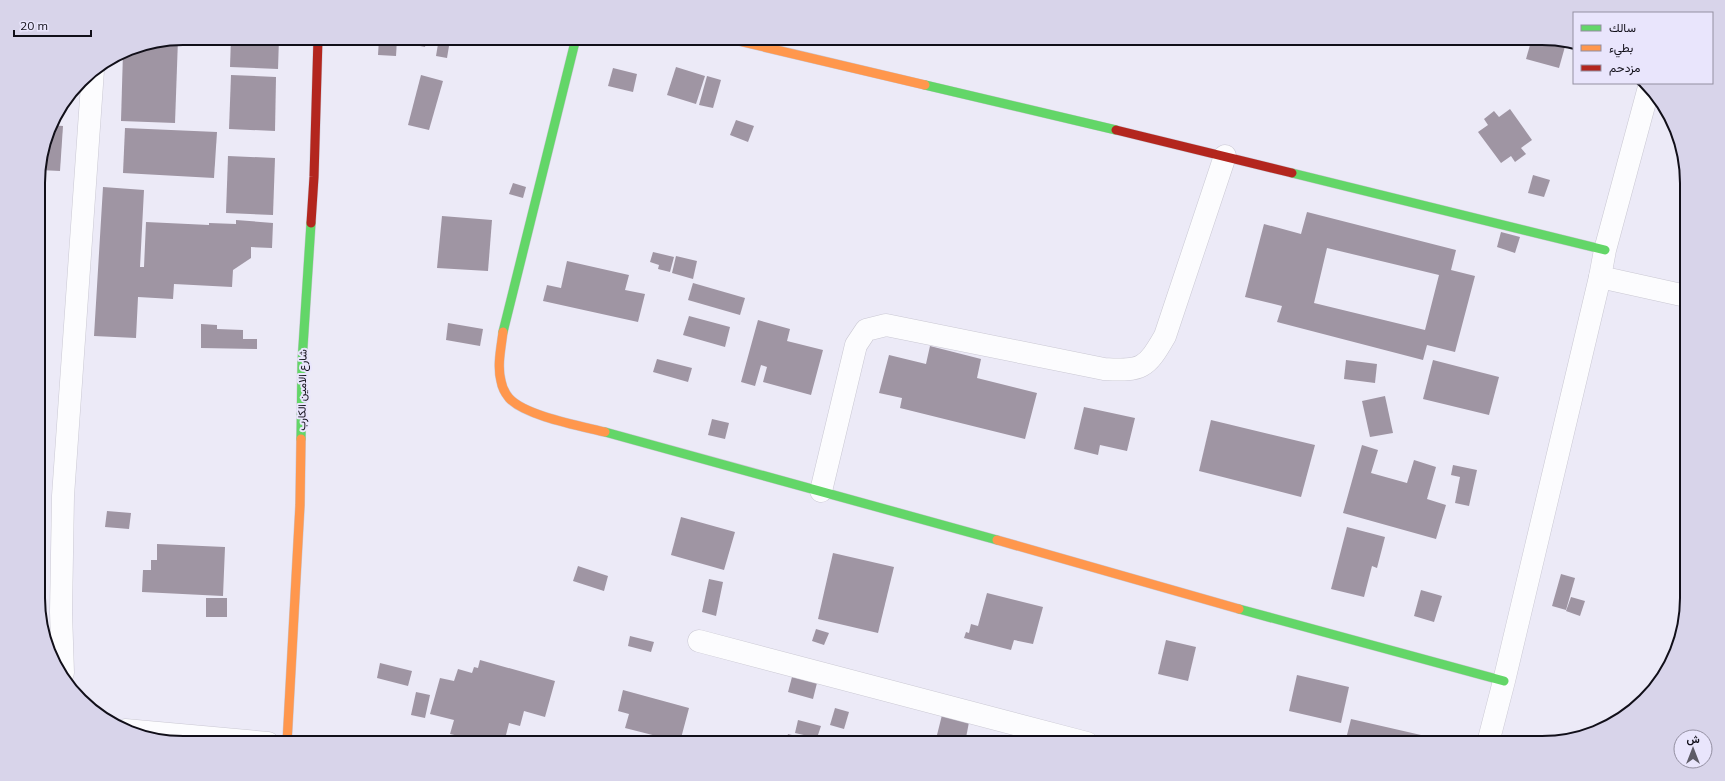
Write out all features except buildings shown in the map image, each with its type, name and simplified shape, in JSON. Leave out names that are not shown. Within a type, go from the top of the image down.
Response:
[{"type":"street","name":"شارع الامين الكارب","points":[[287,736],[300,505],[302,362],[314,177],[318,45]]},
{"type":"street","points":[[574,45],[504,328],[499,374],[503,392],[518,405],[548,417],[821,491],[1273,619],[1504,682]]},
{"type":"street","points":[[756,45],[1225,156],[1605,250]]},
{"type":"street","points":[[63,664],[61,612],[63,496],[92,79]]},
{"type":"street","points":[[1490,736],[1600,277],[1605,250],[1647,94]]},
{"type":"street","points":[[821,491],[856,345],[866,330],[886,325],[1104,369],[1132,370],[1146,364],[1156,352],[1165,336],[1225,156]]},
{"type":"street","points":[[1600,277],[1680,295]]},
{"type":"street","points":[[699,641],[1060,736]]},
{"type":"street","points":[[155,733],[191,736]]},
{"type":"traffic: fast","points":[[503,332],[574,45]]},
{"type":"traffic: fast","points":[[925,85],[1116,130]]},
{"type":"traffic: fast","points":[[1292,173],[1605,250]]},
{"type":"traffic: fast","points":[[301,439],[302,362],[311,223]]},
{"type":"traffic: fast","points":[[605,432],[997,540]]},
{"type":"traffic: fast","points":[[1239,609],[1504,681]]},
{"type":"traffic: slow","points":[[756,45],[925,85]]},
{"type":"traffic: slow","points":[[503,332],[499,369],[501,383],[509,398],[527,410],[554,420],[605,432]]},
{"type":"traffic: slow","points":[[287,736],[300,505],[301,439]]},
{"type":"traffic: slow","points":[[997,540],[1239,609]]},
{"type":"traffic: jam","points":[[311,223],[314,177],[318,45]]},
{"type":"traffic: jam","points":[[1116,130],[1292,173]]}]
